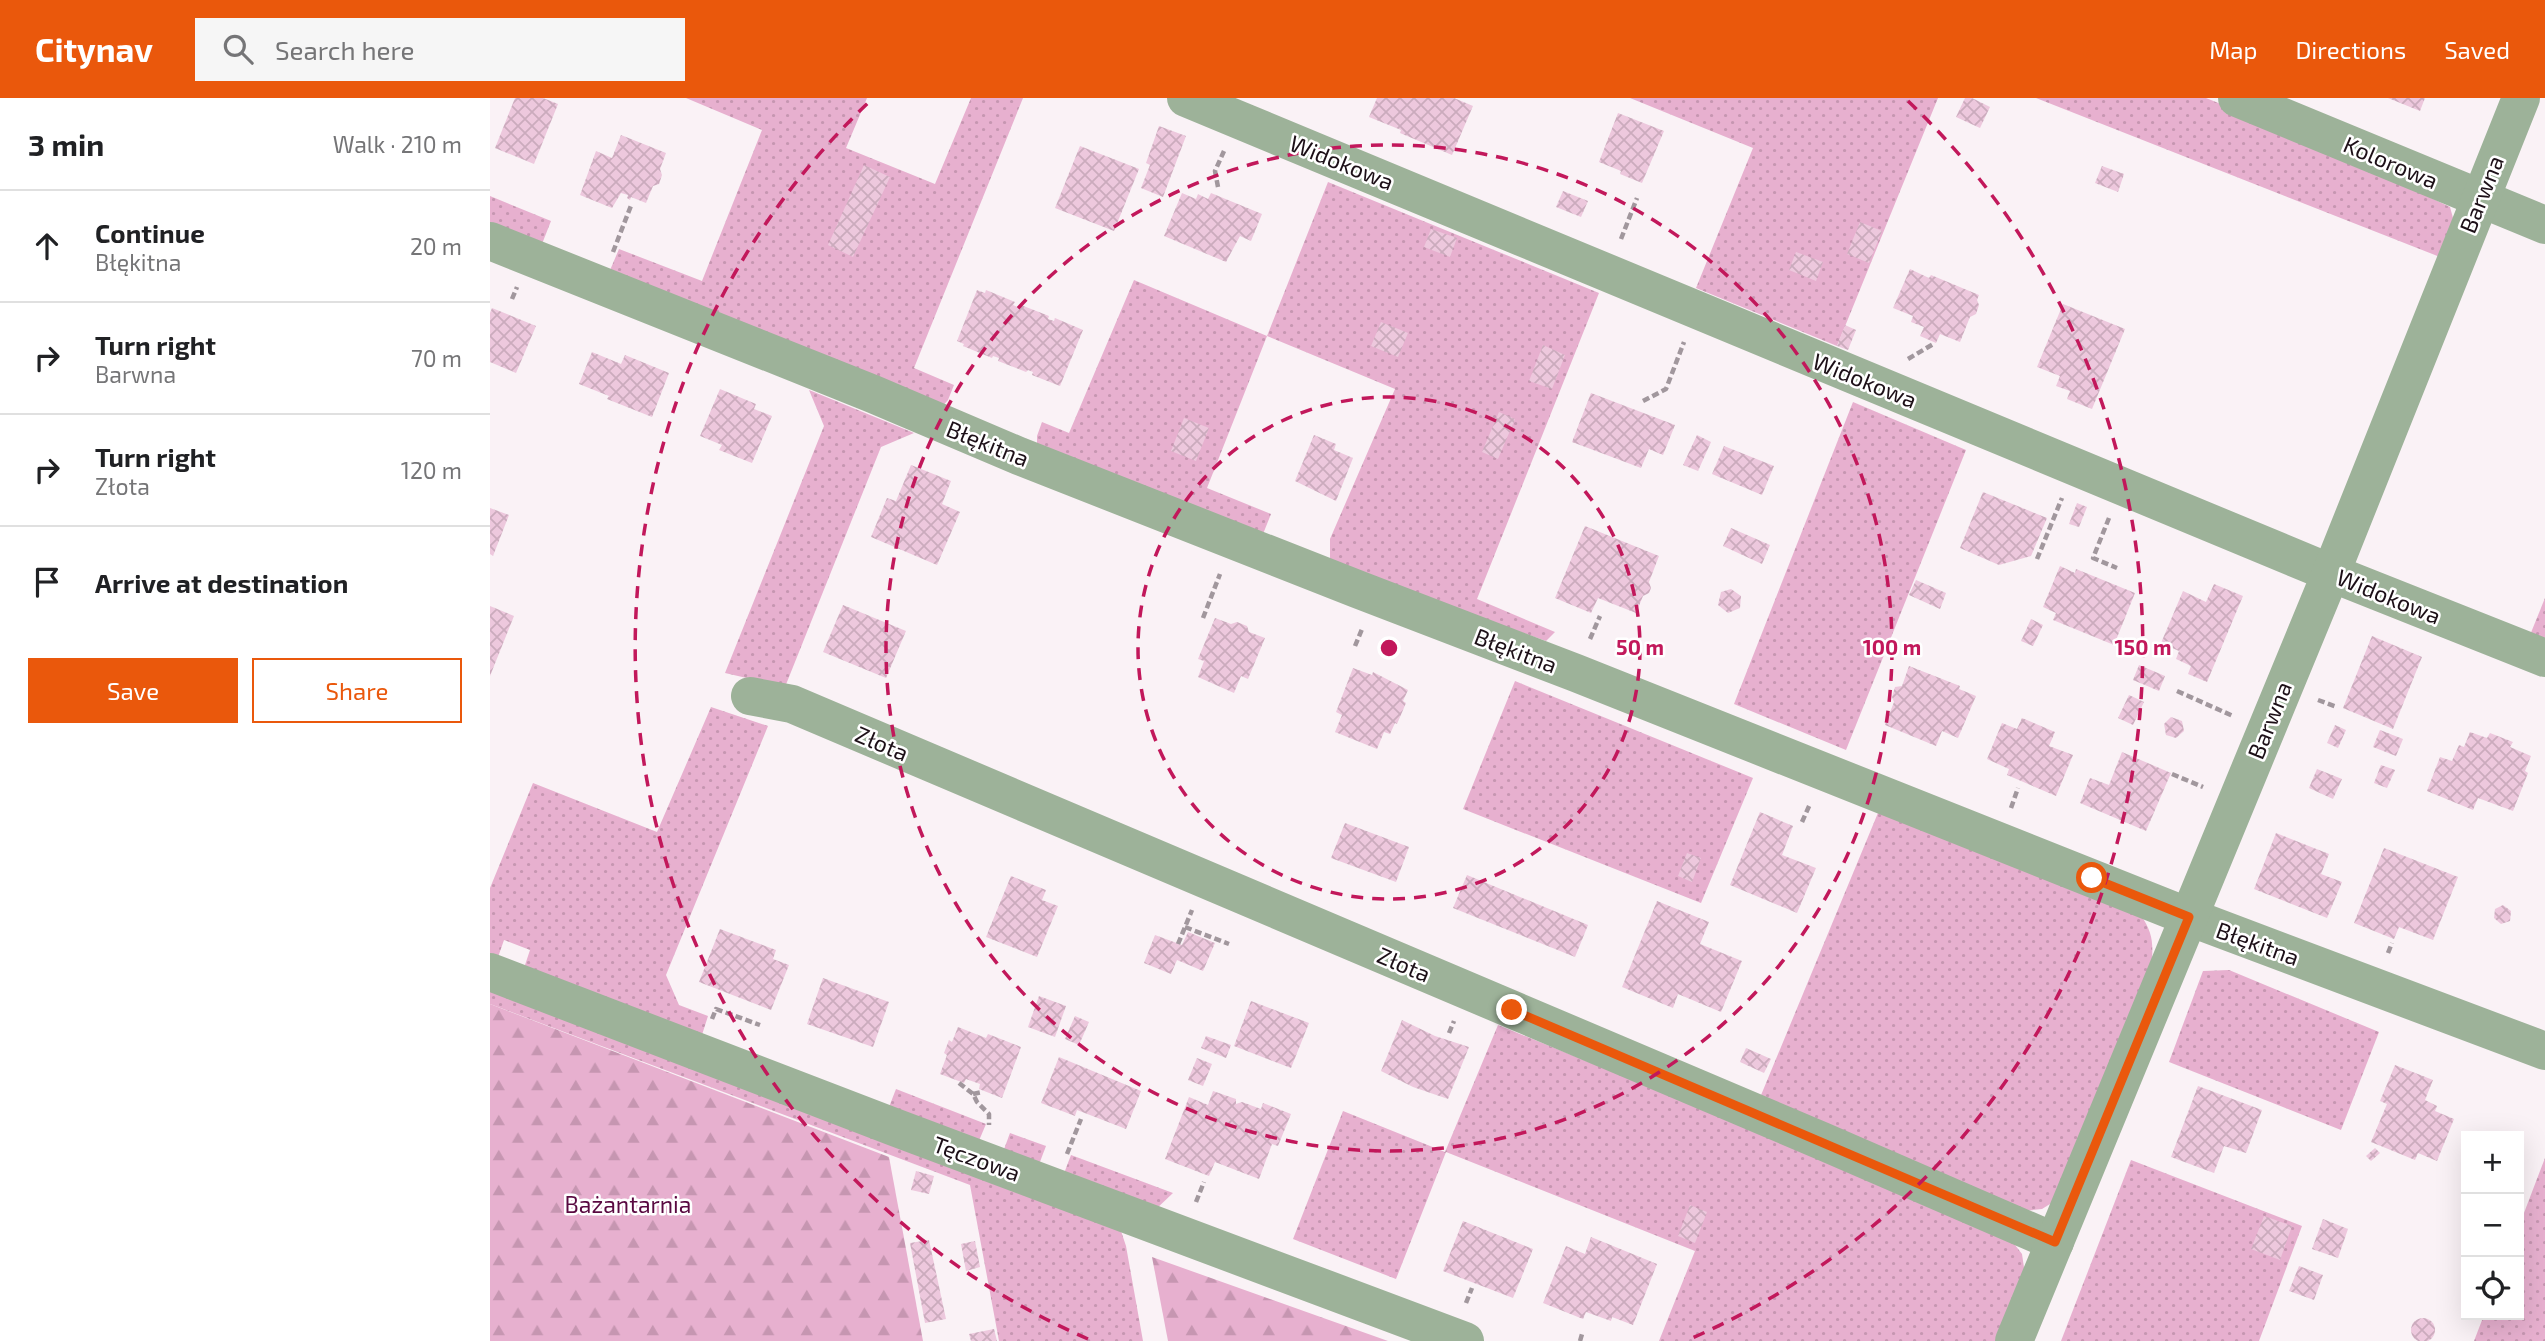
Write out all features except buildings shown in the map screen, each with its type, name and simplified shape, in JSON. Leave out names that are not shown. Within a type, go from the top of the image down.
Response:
[{"type":"street","name":"Widokowa","points":[[1186,98],[2331,573],[2545,658]]},
{"type":"street","name":"Kolorowa","points":[[2236,98],[2545,225]]},
{"type":"street","name":"Barwna","points":[[2014,1341],[2331,573],[2521,98]]},
{"type":"street","name":"Błękitna","points":[[490,241],[1233,540],[1576,673],[2189,917],[2545,1051]]},
{"type":"street","name":"Złota","points":[[750,695],[792,704],[1822,1140],[2055,1242]]},
{"type":"street","name":"Tęczowa","points":[[490,972],[1465,1341]]},
{"type":"path","points":[[1608,272],[1637,198]]},
{"type":"path","points":[[600,286],[632,203]]},
{"type":"path","points":[[1643,401],[1666,389],[1697,309]]},
{"type":"path","points":[[2037,559],[2074,466]]},
{"type":"path","points":[[2117,568],[2093,558],[2122,485]]},
{"type":"path","points":[[1203,618],[1233,540]]},
{"type":"path","points":[[2177,691],[2266,730]]},
{"type":"path","points":[[1185,927],[1229,944]]},
{"type":"path","points":[[1178,944],[1182,935]]},
{"type":"path","points":[[973,1094],[982,1092]]},
{"type":"path","points":[[1580,1341],[1582,1334]]},
{"type":"green space","points":[[686,98],[867,98],[846,148],[935,184],[971,98],[1023,98],[914,368],[954,385],[948,400],[940,409],[608,275],[619,249],[702,281],[762,130]]},
{"type":"green space","points":[[1630,98],[1938,98],[1837,346],[1696,288],[1753,148]]},
{"type":"green space","points":[[2036,98],[2206,98],[2312,141],[2450,207],[2453,218],[2440,257]]},
{"type":"green space","points":[[1328,182],[1599,293],[1477,599],[1555,632],[1546,641],[1330,565],[1330,539],[1395,389],[1267,336]]},
{"type":"green space","points":[[490,196],[551,221],[540,249],[490,227]]},
{"type":"green space","points":[[1134,280],[1267,336],[1207,488],[1271,514],[1261,539],[1037,448],[1037,436],[1042,422],[1069,433]]},
{"type":"green space","points":[[809,390],[914,433],[881,447],[785,687],[725,673],[824,426]]},
{"type":"green space","points":[[1853,402],[1966,450],[1846,750],[1734,704]]},
{"type":"green space","points":[[2545,598],[2545,641],[2530,635]]},
{"type":"green space","points":[[1515,681],[1753,778],[1701,903],[1463,809]]},
{"type":"green space","points":[[711,707],[768,726],[666,975],[679,1005],[708,1016],[701,1038],[524,968],[530,950],[504,940],[497,960],[490,957],[490,888],[533,783],[657,832]]},
{"type":"green space","points":[[1880,808],[2140,914],[2151,935],[2151,972],[2058,1199],[2042,1209],[2024,1211],[1759,1100]]},
{"type":"green space","points":[[2229,970],[2379,1032],[2341,1130],[2169,1062],[2203,971]]},
{"type":"green space","points":[[490,987],[1118,1222],[1126,1246],[1143,1341],[999,1341],[970,1185],[490,1004]]},
{"type":"green space","name":"Bażantarnia","points":[[490,1004],[889,1157],[923,1341],[490,1341]]},
{"type":"green space","points":[[1498,1025],[2005,1232],[2022,1254],[2026,1281],[2002,1341],[1659,1341],[1695,1251],[1446,1152],[1396,1279],[1293,1239],[1343,1111],[1445,1152]]},
{"type":"green space","points":[[896,1089],[986,1124],[978,1143],[889,1107]]},
{"type":"green space","points":[[1010,1133],[1046,1146],[1038,1167],[1003,1152]]},
{"type":"green space","points":[[1071,1155],[1173,1193],[1154,1211],[1063,1176]]},
{"type":"green space","points":[[2545,1158],[2545,1341],[2474,1341],[2482,1320],[2524,1320],[2524,1213]]},
{"type":"green space","points":[[2131,1160],[2302,1226],[2259,1341],[2061,1341]]},
{"type":"green space","points":[[1152,1257],[1388,1341],[1168,1341]]},
{"type":"route","points":[[1512,1010],[1822,1140],[2055,1242],[2189,917],[2092,878]]}]
